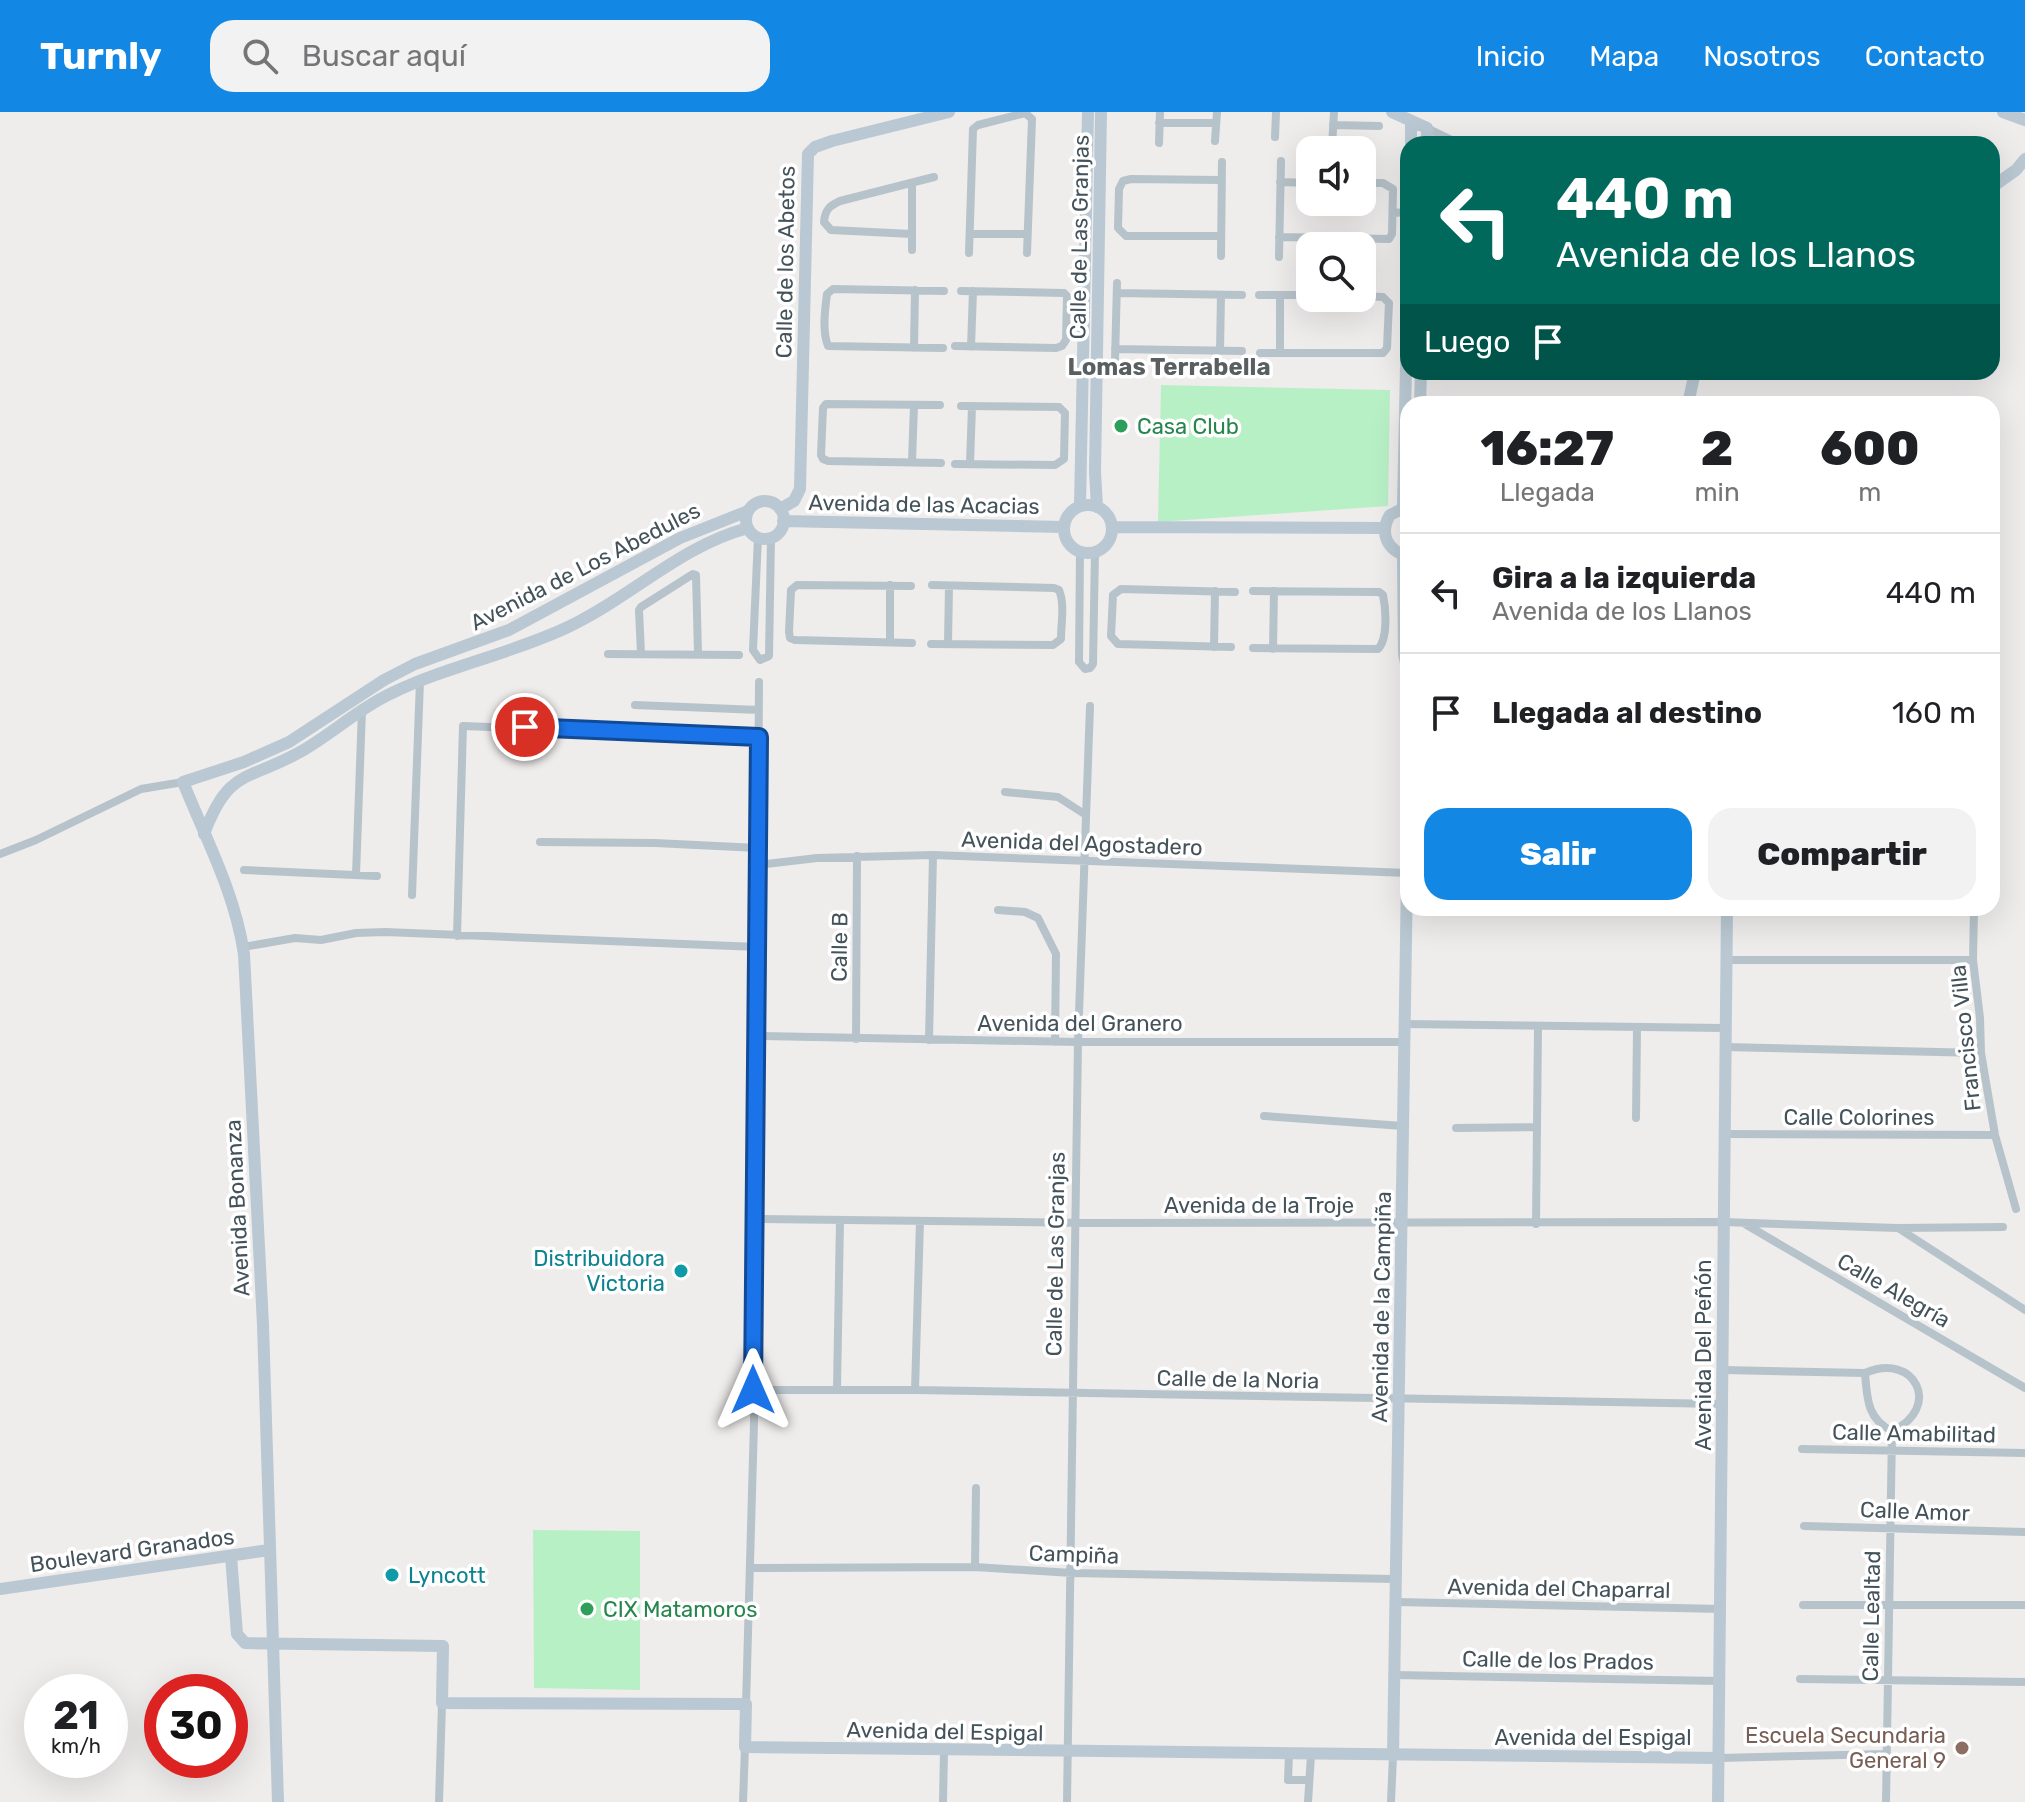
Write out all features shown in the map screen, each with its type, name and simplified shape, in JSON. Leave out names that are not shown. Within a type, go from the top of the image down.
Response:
[{"type":"street","name":"Calle de los Abetos","points":[[782,515],[799,493],[808,154],[815,147],[949,112]]},
{"type":"street","name":"Calle de Las Granjas","points":[[1088,112],[1097,507]]},
{"type":"street","name":"Calle de Las Granjas","points":[[1080,506],[1082,436],[1099,207],[1101,112]]},
{"type":"street","points":[[1159,143],[1160,112]]},
{"type":"street","points":[[1215,141],[1217,112]]},
{"type":"street","points":[[1275,137],[1276,112]]},
{"type":"street","points":[[1332,136],[1334,112]]},
{"type":"street","points":[[1392,112],[1444,136]]},
{"type":"street","points":[[2003,112],[2025,120]]},
{"type":"street","points":[[969,253],[973,129],[1002,115],[1025,113],[1032,119],[1027,253]]},
{"type":"street","points":[[1411,121],[1411,136]]},
{"type":"street","points":[[1159,123],[1216,123]]},
{"type":"street","points":[[1333,125],[1379,126]]},
{"type":"street","points":[[1427,128],[1427,136]]},
{"type":"street","points":[[2000,181],[2025,159]]},
{"type":"street","points":[[1279,257],[1281,161]]},
{"type":"street","points":[[1221,256],[1222,162]]},
{"type":"street","points":[[912,234],[831,230],[824,222],[825,213],[840,201],[934,177]]},
{"type":"street","points":[[1221,180],[1123,181],[1119,189],[1118,207],[1118,228],[1126,236],[1221,236]]},
{"type":"street","points":[[1280,182],[1296,183]]},
{"type":"street","points":[[912,183],[912,250]]},
{"type":"street","points":[[1279,237],[1389,239],[1392,234],[1393,189],[1389,185],[1376,184]]},
{"type":"street","points":[[1099,207],[1118,207]]},
{"type":"street","points":[[805,213],[825,213]]},
{"type":"street","points":[[1393,213],[1400,213]]},
{"type":"street","points":[[970,234],[1027,234]]},
{"type":"street","points":[[1115,360],[1117,283]]},
{"type":"street","points":[[943,348],[828,346],[825,342],[826,296],[833,289],[944,291]]},
{"type":"street","points":[[914,348],[915,290]]},
{"type":"street","points":[[955,346],[1056,348],[1066,340],[1067,296],[1059,291],[961,291]]},
{"type":"street","points":[[971,347],[973,291]]},
{"type":"street","points":[[1117,293],[1242,295]]},
{"type":"street","points":[[1220,351],[1221,295]]},
{"type":"street","points":[[1259,295],[1296,295]]},
{"type":"street","points":[[1280,295],[1280,353]]},
{"type":"street","points":[[1260,353],[1377,355],[1387,348],[1388,325],[1387,299],[1376,298]]},
{"type":"street","points":[[804,314],[826,314]]},
{"type":"street","points":[[1067,320],[1116,322]]},
{"type":"street","points":[[1388,325],[1400,327]]},
{"type":"street","points":[[1115,349],[1242,351]]},
{"type":"street","points":[[1405,380],[1405,396]]},
{"type":"street","points":[[1420,396],[1421,380]]},
{"type":"street","points":[[1405,387],[1421,387]]},
{"type":"street","points":[[940,405],[826,404],[821,455],[825,460],[941,463]]},
{"type":"street","points":[[912,462],[914,405]]},
{"type":"street","points":[[955,464],[1055,465],[1064,459],[1065,413],[1059,407],[961,406]]},
{"type":"street","points":[[970,464],[972,406]]},
{"type":"street","points":[[802,428],[822,429]]},
{"type":"street","points":[[1065,436],[1082,436]]},
{"type":"street","points":[[759,534],[753,650],[760,660],[769,656],[770,613],[759,534],[748,511],[756,503],[766,501],[782,515],[780,531],[759,534]]},
{"type":"street","points":[[1080,506],[1097,507],[1107,515],[1112,527],[1108,542],[1095,552],[1080,551],[1068,542],[1064,527],[1068,517],[1080,506]]},
{"type":"street","points":[[1400,509],[1390,515],[1384,528],[1389,545],[1400,552]]},
{"type":"street","name":"Avenida de Los Abedules","points":[[204,834],[220,798],[230,786],[244,776],[298,753],[384,680],[415,664],[493,637],[680,538],[748,511]]},
{"type":"street","name":"Avenida de las Acacias","points":[[782,515],[1064,527]]},
{"type":"street","points":[[1112,527],[1384,528]]},
{"type":"street","name":"Avenida de Los Abedules","points":[[183,782],[244,762],[322,730],[390,693],[561,630],[729,533],[759,534]]},
{"type":"street","points":[[1080,551],[1079,662],[1088,669],[1093,664],[1095,552]]},
{"type":"street","points":[[657,573],[666,589]]},
{"type":"street","points":[[641,654],[639,610],[689,574],[696,575],[698,654]]},
{"type":"street","points":[[1253,648],[1378,649],[1395,611],[1400,583]]},
{"type":"street","points":[[911,586],[797,585],[791,590],[789,613],[790,636],[795,640],[912,643]]},
{"type":"street","points":[[890,585],[890,642]]},
{"type":"street","points":[[931,644],[1053,645],[1061,639],[1062,619],[1062,595],[1054,588],[932,585]]},
{"type":"street","points":[[948,644],[949,586]]},
{"type":"street","points":[[1231,647],[1118,644],[1111,636],[1113,595],[1121,589],[1235,592]]},
{"type":"street","points":[[1214,647],[1215,591]]},
{"type":"street","points":[[1253,591],[1379,592],[1395,611]]},
{"type":"street","points":[[1273,649],[1274,591]]},
{"type":"street","points":[[564,602],[573,612],[576,623]]},
{"type":"street","points":[[551,609],[554,621],[561,630]]},
{"type":"street","points":[[770,613],[789,613]]},
{"type":"street","points":[[1062,619],[1080,619]]},
{"type":"street","points":[[1094,619],[1112,619]]},
{"type":"street","points":[[608,654],[739,655]]},
{"type":"street","points":[[412,895],[420,681]]},
{"type":"street","points":[[743,1802],[751,1568],[759,682]]},
{"type":"street","points":[[635,705],[759,710]]},
{"type":"street","name":"Calle de Las Granjas","points":[[1067,1802],[1078,1042],[1090,706]]},
{"type":"street","points":[[356,875],[362,710]]},
{"type":"street","points":[[457,936],[463,726],[759,737]]},
{"type":"street","points":[[0,854],[141,789],[183,782]]},
{"type":"street","name":"Avenida Bonanza","points":[[183,782],[223,875],[243,947],[263,1325],[278,1802]]},
{"type":"street","points":[[1005,792],[1058,797],[1086,815]]},
{"type":"street","points":[[540,842],[758,848]]},
{"type":"street","points":[[929,1040],[933,855]]},
{"type":"street","name":"Avenida del Agostadero","points":[[757,865],[857,856],[933,855],[1400,873]]},
{"type":"street","name":"Calle B","points":[[856,1039],[857,856]]},
{"type":"street","points":[[244,870],[377,876]]},
{"type":"street","points":[[998,910],[1025,912],[1038,918],[1056,954],[1055,1042]]},
{"type":"street","name":"Avenida de la Campiña","points":[[1391,1802],[1406,916]]},
{"type":"street","name":"Avenida Del Peñón","points":[[1718,1802],[1727,916]]},
{"type":"street","name":"Francisco Villa","points":[[1974,916],[1973,960],[1981,1053],[1995,1135],[2016,1209]]},
{"type":"street","points":[[243,947],[295,938],[321,940],[356,933],[758,947]]},
{"type":"street","points":[[1726,960],[1973,960]]},
{"type":"street","points":[[1404,1024],[1724,1028]]},
{"type":"street","points":[[1536,1224],[1538,1026]]},
{"type":"street","points":[[1636,1118],[1637,1028]]},
{"type":"street","name":"Avenida del Granero","points":[[757,1036],[1055,1042],[1404,1042]]},
{"type":"street","points":[[1724,1047],[1981,1053]]},
{"type":"street","points":[[1264,1116],[1403,1126]]},
{"type":"street","points":[[1456,1128],[1537,1127]]},
{"type":"street","name":"Calle Colorines","points":[[1723,1134],[1995,1135]]},
{"type":"street","name":"Avenida de la Troje","points":[[754,1219],[1076,1223],[1723,1222],[1897,1228],[2003,1227]]},
{"type":"street","points":[[837,1389],[840,1220]]},
{"type":"street","points":[[915,1390],[920,1221]]},
{"type":"street","name":"Calle Alegría","points":[[1744,1223],[2025,1388]]},
{"type":"street","points":[[1897,1228],[2025,1310]]},
{"type":"street","points":[[1723,1370],[1865,1373],[1881,1368],[1902,1371],[1912,1376],[1920,1393],[1915,1412],[1902,1426],[1892,1431],[1879,1425],[1872,1414],[1865,1373]]},
{"type":"street","name":"Calle de la Noria","points":[[753,1390],[1723,1404]]},
{"type":"street","name":"Calle Lealtad","points":[[1886,1802],[1892,1431]]},
{"type":"street","name":"Calle Amabilitad","points":[[1802,1449],[2025,1453]]},
{"type":"street","points":[[975,1567],[976,1488]]},
{"type":"street","name":"Calle Amor","points":[[1804,1526],[2025,1532]]},
{"type":"street","name":"Boulevard Granados","points":[[0,1589],[269,1550]]},
{"type":"street","points":[[231,1556],[239,1640],[250,1645],[443,1646],[439,1802]]},
{"type":"street","name":"Campiña","points":[[751,1568],[975,1567],[1072,1573],[1396,1579]]},
{"type":"street","name":"Avenida del Chaparral","points":[[1396,1602],[1722,1609]]},
{"type":"street","points":[[1803,1605],[2025,1605]]},
{"type":"street","name":"Calle de los Prados","points":[[1395,1675],[1720,1681]]},
{"type":"street","points":[[1800,1679],[2025,1682]]},
{"type":"street","points":[[442,1703],[746,1704]]},
{"type":"street","name":"Avenida del Espigal","points":[[745,1747],[1719,1758]]},
{"type":"street","points":[[943,1802],[944,1751]]},
{"type":"street","points":[[1719,1758],[1886,1754]]},
{"type":"street","points":[[1289,1755],[1288,1780],[1309,1780]]},
{"type":"street","points":[[1308,1802],[1311,1755]]},
{"type":"green space","points":[[1161,385],[1390,390],[1388,506],[1158,522]]},
{"type":"green space","name":"CIX Matamoros","points":[[533,1530],[640,1531],[640,1690],[534,1688]]},
{"type":"place","name":"Casa Club","points":[[1121,426]]},
{"type":"place","name":"Distribuidora Victoria","points":[[681,1271]]},
{"type":"place","name":"Lyncott","points":[[392,1575]]},
{"type":"place","name":"CIX Matamoros","points":[[587,1609]]},
{"type":"place","name":"Escuela Secundaria General 9","points":[[1962,1748]]},
{"type":"district","name":"Lomas Terrabella","points":[[1169,367]]},
{"type":"route","points":[[525,727],[759,737],[753,1390]]}]
